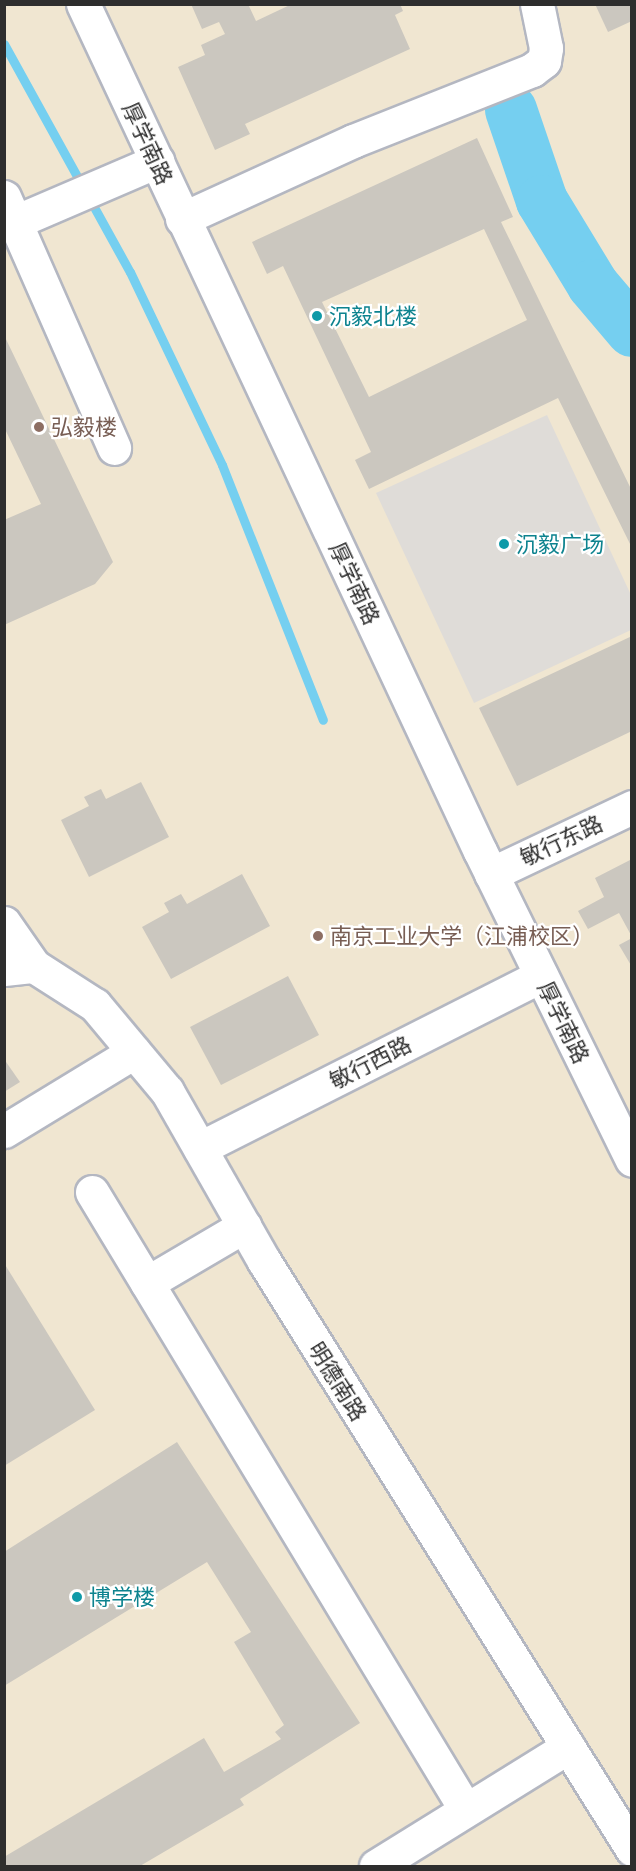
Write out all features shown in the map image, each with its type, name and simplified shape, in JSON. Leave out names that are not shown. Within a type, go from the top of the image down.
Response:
[{"type":"street","name":"厚学南路","points":[[83,4],[491,874],[632,1160]]},
{"type":"street","points":[[182,219],[353,141],[532,70],[544,61],[546,48],[537,4]]},
{"type":"street","points":[[114,448],[19,210],[117,178],[157,161]]},
{"type":"street","name":"敏行东路","points":[[491,874],[632,807]]},
{"type":"street","points":[[4,923],[19,968]]},
{"type":"street","name":"明德南路","points":[[19,968],[95,1005],[167,1091],[244,1226],[632,1849]]},
{"type":"street","name":"敏行西路","points":[[200,1148],[541,976]]},
{"type":"street","points":[[4,1131],[134,1052]]},
{"type":"street","points":[[92,1192],[466,1810]]},
{"type":"street","points":[[147,1283],[244,1226]]},
{"type":"street","points":[[376,1866],[567,1747]]},
{"type":"shaded area","name":"南京工业大学（江浦校区）","points":[[5,5],[631,5],[631,1866],[5,1866]]},
{"type":"shaded area","name":"沉毅广场","points":[[547,415],[631,595],[631,630],[474,703],[376,493]]},
{"type":"building","points":[[191,4],[248,4],[256,21],[292,4],[400,4],[403,11],[395,15],[410,49],[245,124],[250,134],[215,150],[178,67],[205,55],[201,45],[225,34],[219,22],[202,29]]},
{"type":"building","points":[[595,4],[632,4],[632,21],[608,32]]},
{"type":"building","name":"沉毅北楼","points":[[477,138],[513,217],[501,222],[632,491],[632,548],[558,398],[369,489],[355,460],[371,452],[283,266],[267,274],[252,242]],"holes":[[[484,229],[527,320],[369,397],[322,302]]]},
{"type":"building","points":[[4,335],[113,562],[95,584],[4,625],[4,520],[41,504],[4,427]]},
{"type":"building","points":[[632,636],[632,731],[517,786],[479,708]]},
{"type":"building","points":[[141,782],[169,837],[89,877],[61,820],[89,806],[84,797],[101,789],[106,799]]},
{"type":"building","points":[[632,859],[632,937],[619,913],[588,929],[578,911],[604,897],[595,878]]},
{"type":"building","points":[[242,874],[270,926],[171,979],[142,927],[169,912],[164,903],[181,894],[187,904]]},
{"type":"building","points":[[632,938],[632,967],[619,945]]},
{"type":"building","points":[[288,976],[319,1035],[221,1085],[190,1027]]},
{"type":"building","points":[[4,1059],[20,1082],[4,1092]]},
{"type":"building","points":[[4,1263],[95,1410],[4,1466]]},
{"type":"building","name":"博学楼","points":[[177,1442],[360,1723],[240,1799],[244,1805],[140,1866],[4,1866],[4,1857],[204,1738],[224,1772],[281,1739],[275,1732],[284,1725],[234,1642],[251,1632],[207,1562],[4,1686],[4,1552]]},
{"type":"waterway","points":[[4,44],[130,272],[222,465],[323,720]]},
{"type":"waterway","points":[[511,110],[542,201],[593,285],[632,331]]},
{"type":"place","name":"沉毅北楼","points":[[317,316]]},
{"type":"place","name":"弘毅楼","points":[[39,427]]},
{"type":"place","name":"沉毅广场","points":[[504,544]]},
{"type":"place","name":"南京工业大学（江浦校区）","points":[[318,936]]},
{"type":"place","name":"博学楼","points":[[77,1597]]}]
